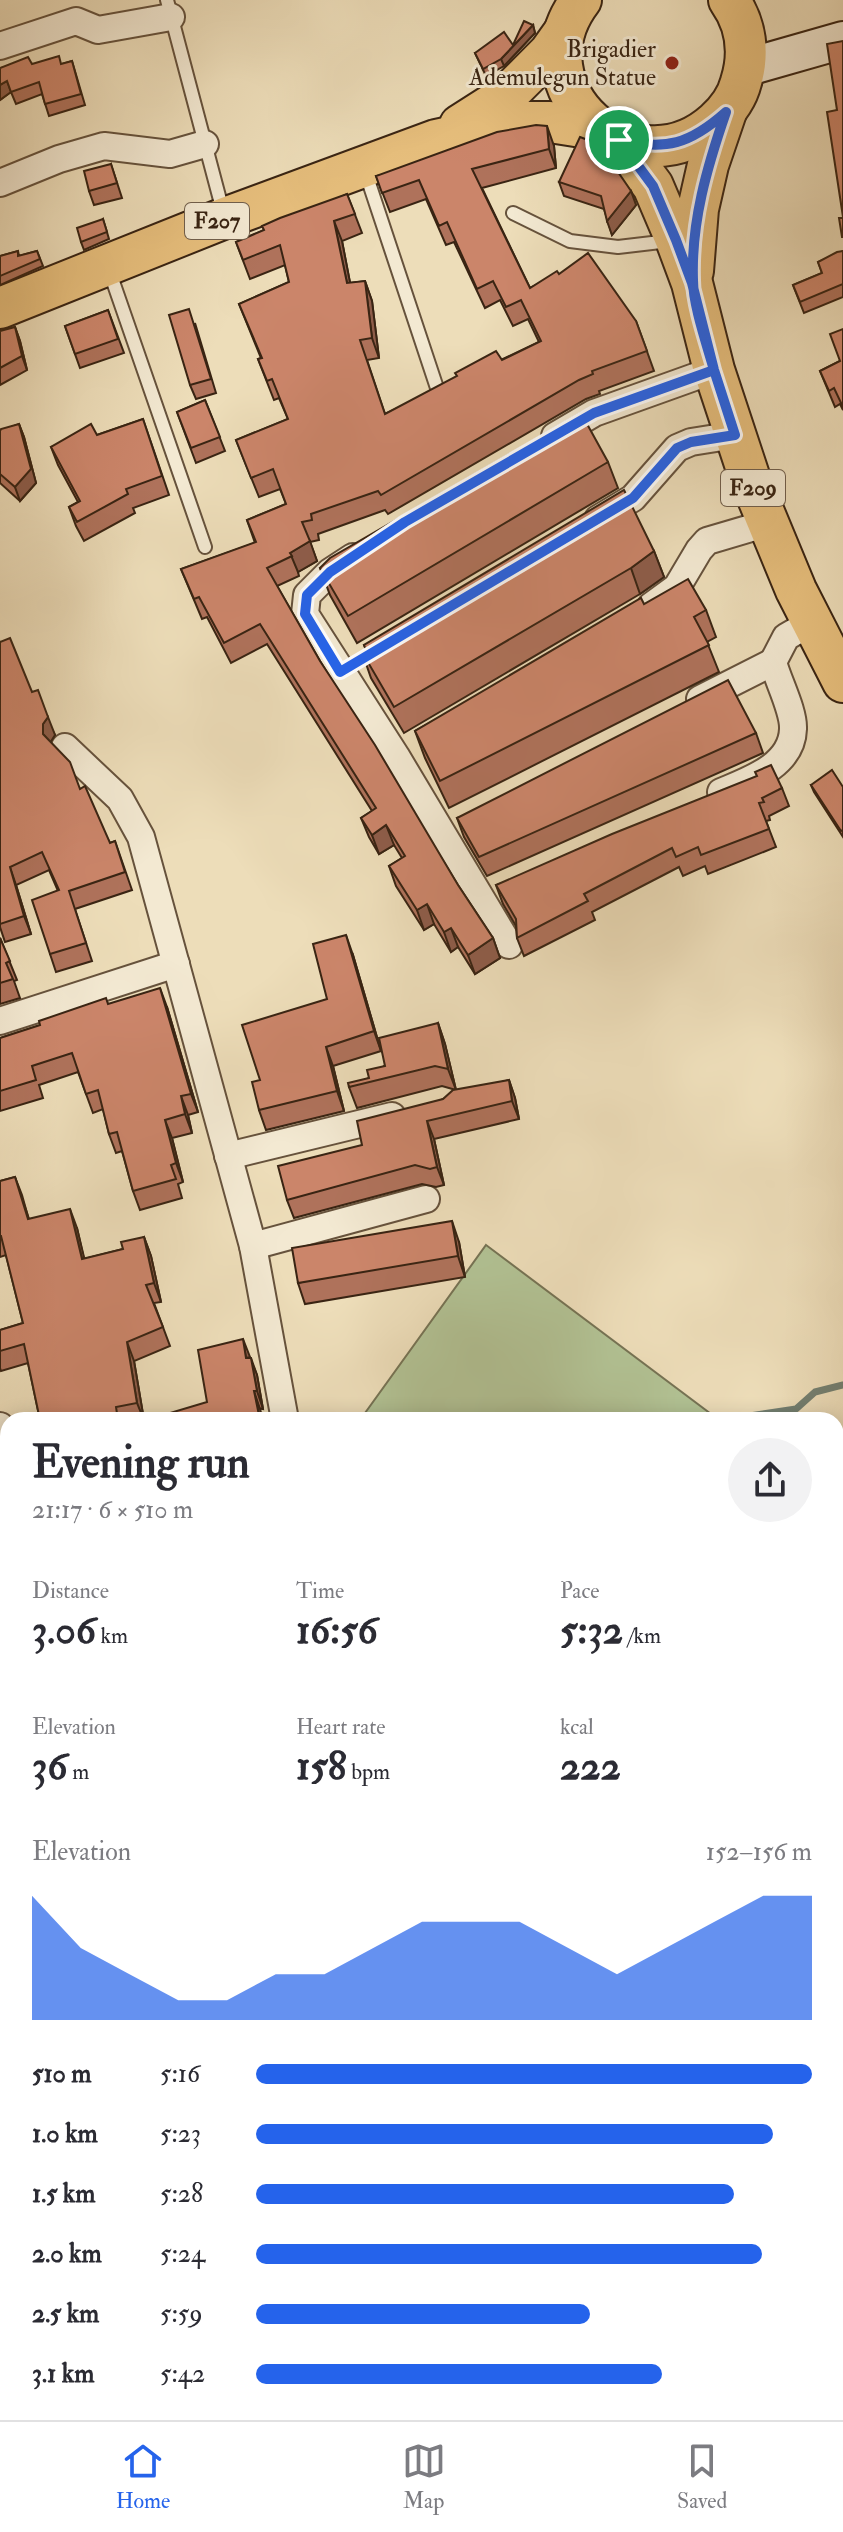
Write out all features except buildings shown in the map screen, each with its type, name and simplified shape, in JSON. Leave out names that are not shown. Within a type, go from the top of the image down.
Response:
[{"type":"main road","name":"F209","points":[[692,283],[698,209],[708,165],[726,112],[739,91],[745,68],[746,39],[737,11],[729,0]]},
{"type":"main road","name":"F209","points":[[573,16],[562,55],[564,77],[572,97],[585,116],[610,135],[653,186],[692,283],[714,370],[768,523],[812,622],[843,682]]},
{"type":"main road","name":"F207","points":[[436,140],[507,95],[549,53],[573,16]]},
{"type":"main road","points":[[745,68],[843,40]]},
{"type":"main road","name":"F209","points":[[610,135],[647,146],[676,144],[704,132],[726,112]]},
{"type":"main road","name":"F207","points":[[0,308],[225,218],[436,140],[519,122],[550,122],[610,135]]},
{"type":"street","points":[[0,46],[76,21],[98,30],[169,8]]},
{"type":"street","points":[[0,183],[59,159],[104,146],[170,154],[205,144]]},
{"type":"street","points":[[527,452],[594,413],[714,370]]},
{"type":"street","points":[[580,530],[633,498],[677,448],[691,442],[735,435]]},
{"type":"street","points":[[635,615],[677,587],[707,541],[768,523]]},
{"type":"street","points":[[368,547],[330,572],[307,595],[305,614],[396,756],[509,945]]},
{"type":"street","points":[[676,712],[773,662],[786,637],[812,622]]},
{"type":"street","points":[[340,672],[367,656]]},
{"type":"street","points":[[691,805],[775,767],[793,729],[773,662]]},
{"type":"street","points":[[396,756],[422,740]]},
{"type":"street","points":[[65,747],[120,799],[141,837],[253,1246],[284,1412]]},
{"type":"street","points":[[440,831],[468,817]]},
{"type":"street","points":[[479,897],[507,884]]},
{"type":"street","points":[[0,1021],[176,964]]},
{"type":"street","points":[[228,1156],[417,1109]]},
{"type":"street","points":[[253,1246],[426,1199]]},
{"type":"lane","points":[[169,8],[225,218]]},
{"type":"lane","points":[[364,168],[438,391]]},
{"type":"lane","points":[[513,213],[570,241],[618,247],[676,240]]},
{"type":"lane","points":[[108,267],[205,547]]},
{"type":"green space","points":[[486,1245],[708,1412],[366,1412]]},
{"type":"waterway","points":[[776,1412],[796,1409],[815,1392],[843,1385]]},
{"type":"place","name":"Brigadier Ademulegun Statue","points":[[672,63]]},
{"type":"route","points":[[619,140],[647,146],[676,144],[704,132],[726,112],[708,165],[698,209],[692,283],[714,370],[594,413],[405,522],[330,572],[307,595],[305,614],[340,672],[633,498],[677,448],[691,442],[735,435],[714,370],[692,283],[676,240],[653,186],[619,140]]}]
